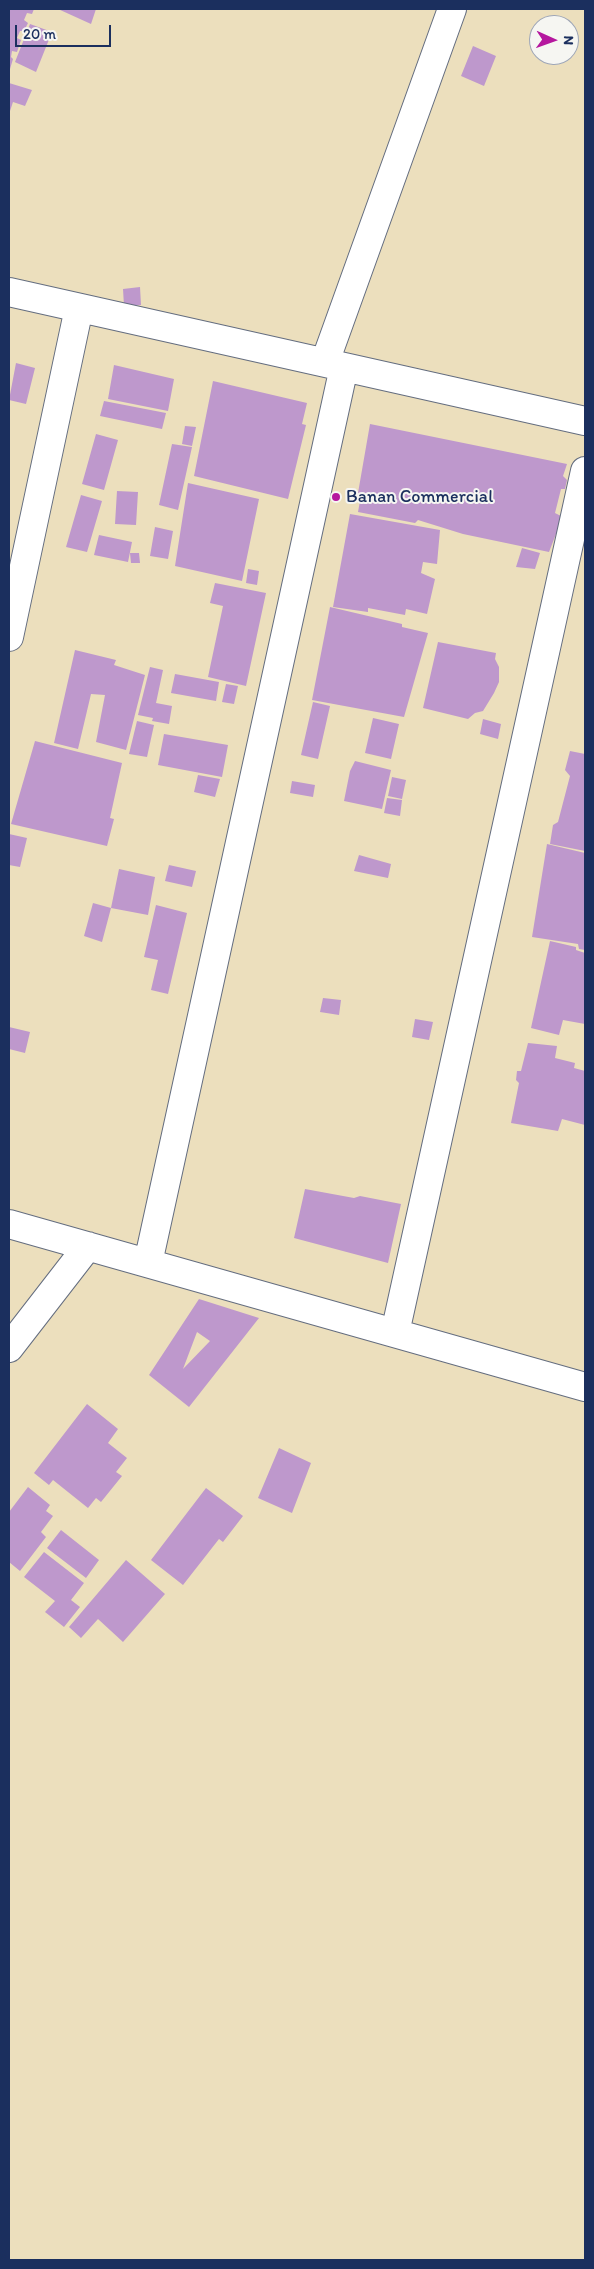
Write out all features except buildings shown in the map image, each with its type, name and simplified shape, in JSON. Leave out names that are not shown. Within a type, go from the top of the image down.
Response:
[{"type":"street","points":[[148,1263],[334,364],[452,9]]},
{"type":"street","points":[[9,292],[585,420]]},
{"type":"street","points":[[9,637],[79,308]]},
{"type":"street","points":[[395,1333],[585,471]]},
{"type":"street","points":[[9,1224],[585,1387]]},
{"type":"street","points":[[9,1348],[88,1246]]},
{"type":"place","name":"Banan Commercial","points":[[336,497]]}]
